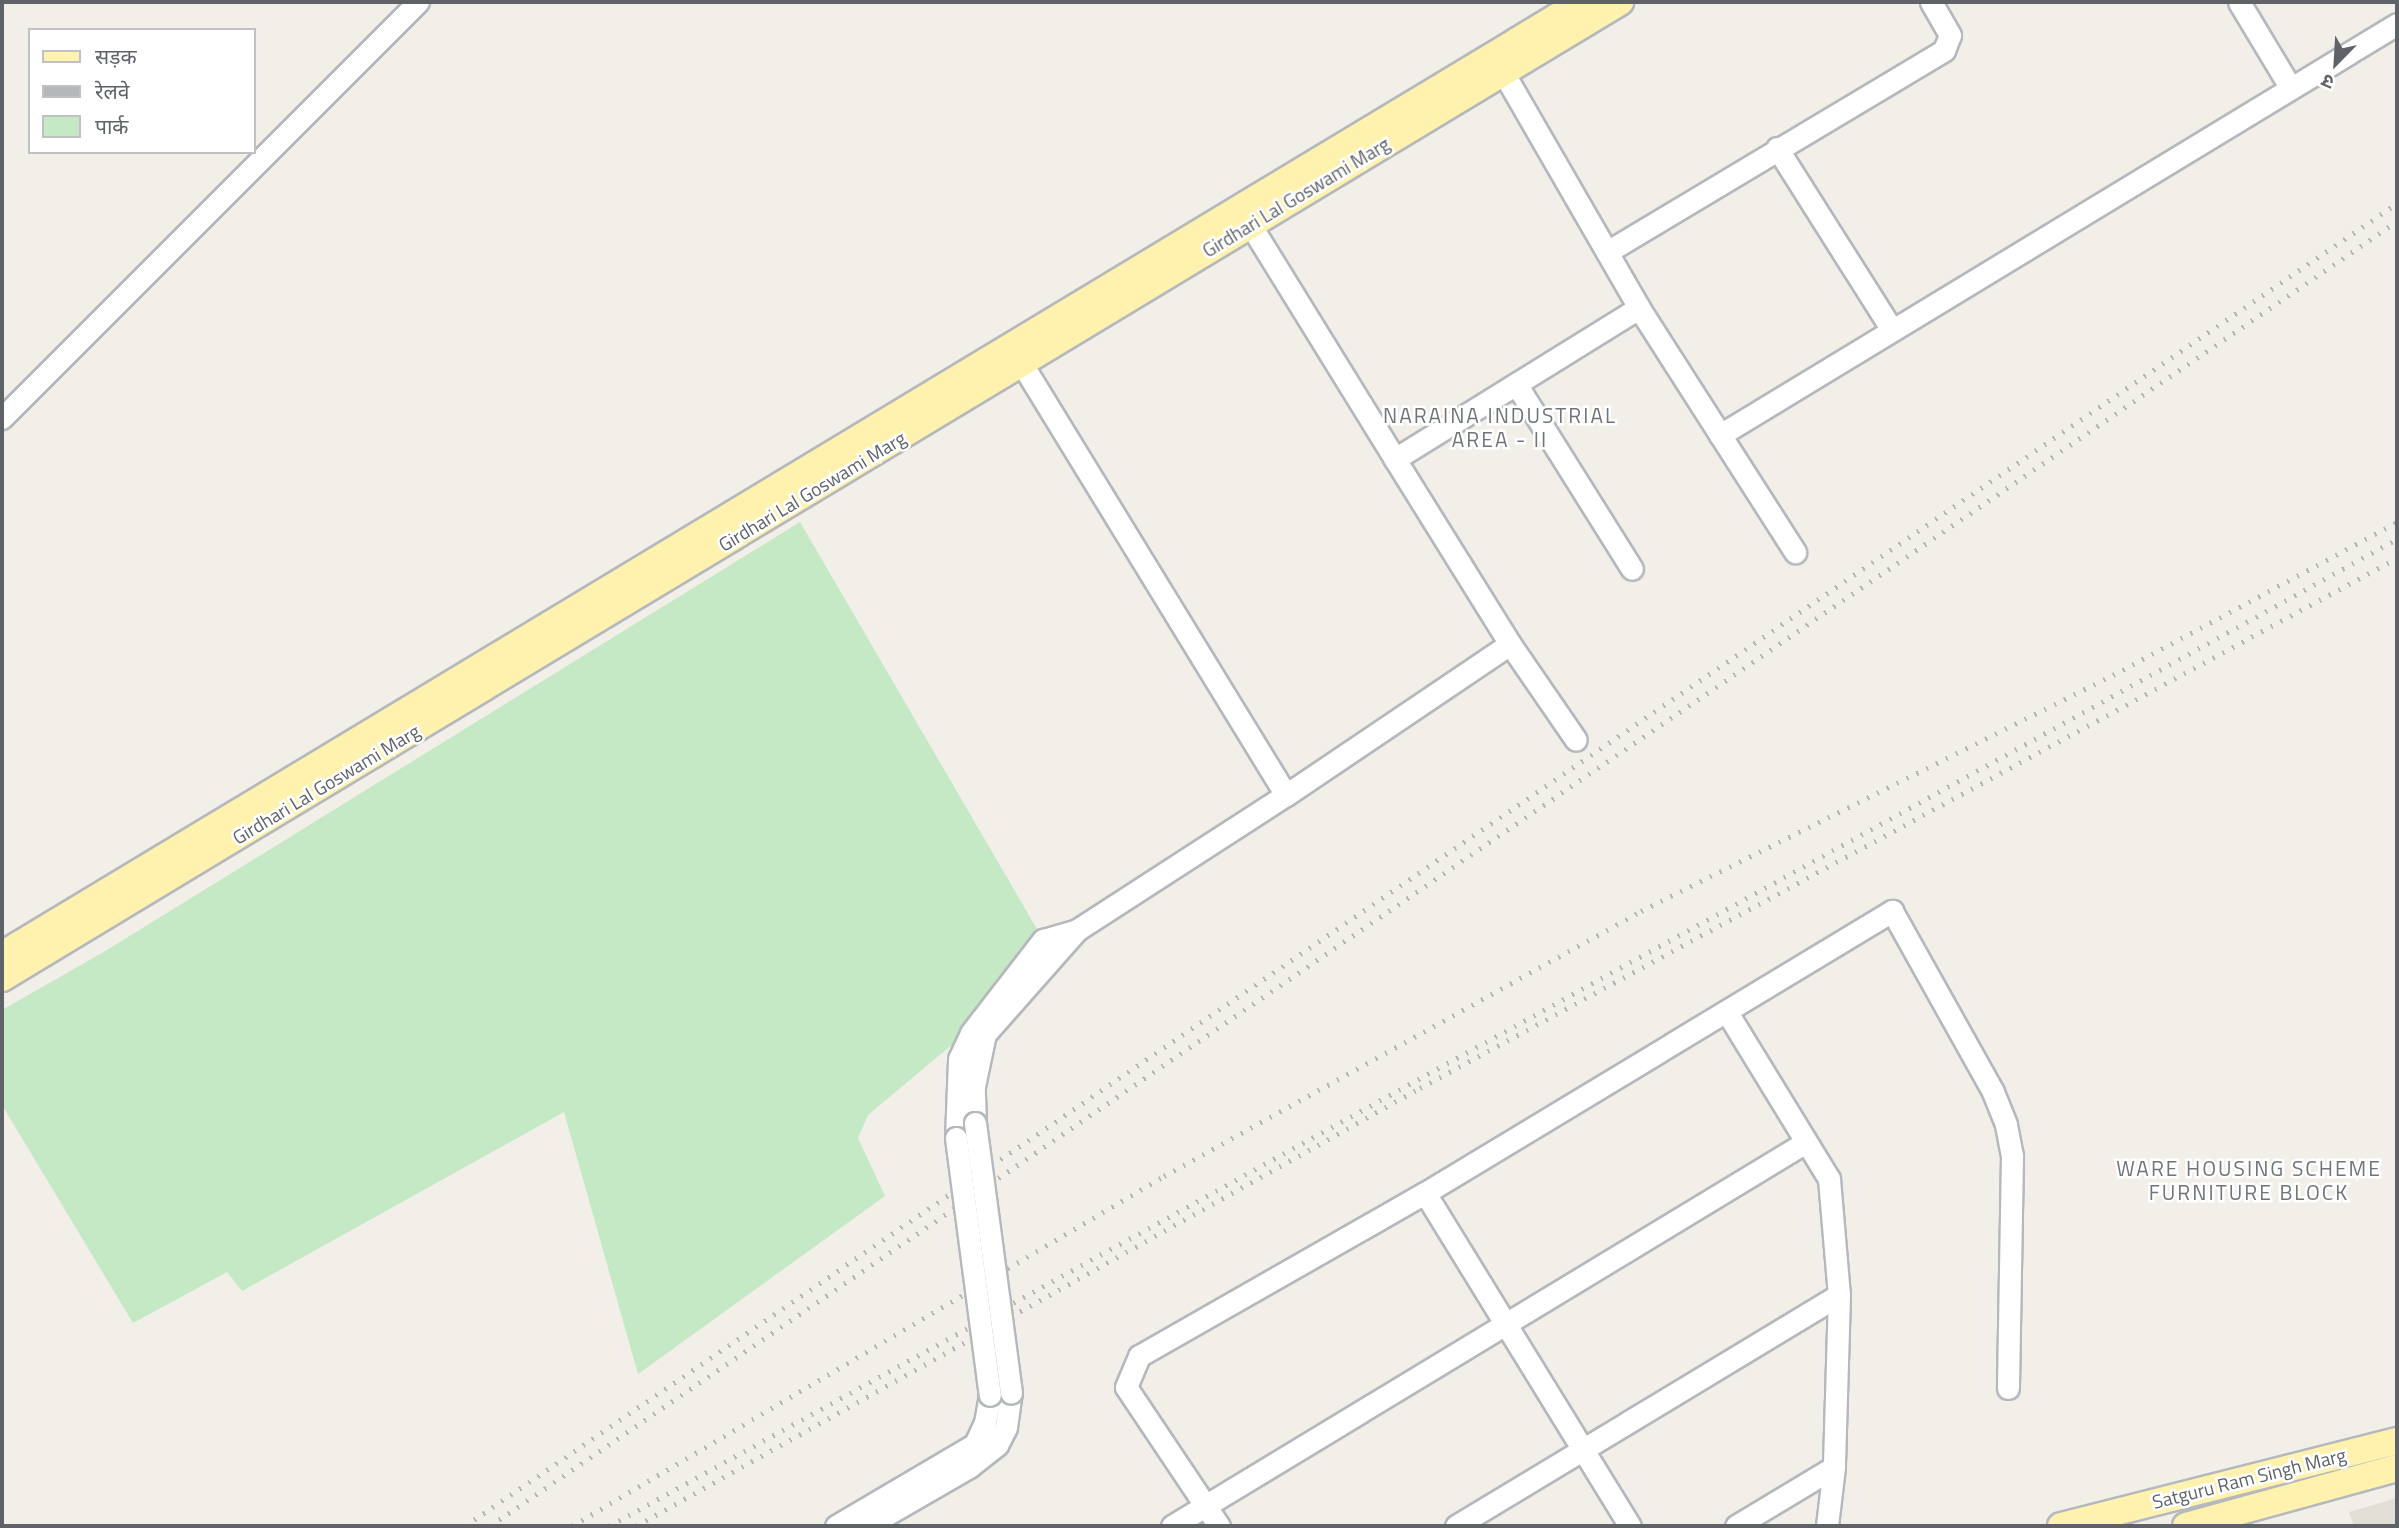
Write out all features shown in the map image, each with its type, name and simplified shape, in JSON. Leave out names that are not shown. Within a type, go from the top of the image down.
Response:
[{"type":"main road","name":"Girdhari Lal Goswami Marg","points":[[2,978],[1245,216],[1582,2]]},
{"type":"main road","name":"Girdhari Lal Goswami Marg","points":[[1245,216],[1503,72],[1620,2]]},
{"type":"main road","name":"Girdhari Lal Goswami Marg","points":[[2,955],[1016,355]]},
{"type":"main road","name":"Satguru Ram Singh Marg","points":[[2061,1526],[2397,1441]]},
{"type":"main road","name":"Satguru Ram Singh Marg","points":[[2186,1526],[2397,1468]]},
{"type":"street","points":[[2,418],[418,2]]},
{"type":"street","points":[[1606,252],[1944,50],[1950,35],[1931,2]]},
{"type":"street","points":[[2239,2],[2290,88]]},
{"type":"street","points":[[1720,435],[2397,24]]},
{"type":"street","points":[[1503,72],[1639,308],[1795,552]]},
{"type":"street","points":[[1777,148],[1892,330]]},
{"type":"street","points":[[1245,216],[1510,644],[1576,740]]},
{"type":"street","points":[[1395,458],[1639,308]]},
{"type":"street","points":[[1016,355],[1286,795]]},
{"type":"street","points":[[1516,384],[1632,569]]},
{"type":"street","points":[[836,1526],[975,1444],[1001,1394],[975,1123],[974,1086],[985,1034],[1077,930],[1286,795],[1510,644]]},
{"type":"street","points":[[1219,1526],[1126,1387],[1139,1356],[1425,1193],[1728,1014],[1892,911],[1993,1092],[2006,1125],[2012,1156],[2008,1388]]},
{"type":"street","points":[[867,1526],[969,1467],[997,1445],[1006,1427],[956,1138],[959,1059],[971,1033],[1044,940],[1077,930]]},
{"type":"street","points":[[1728,1014],[1829,1180],[1839,1295],[1835,1467],[1828,1526]]},
{"type":"street","points":[[1172,1526],[1807,1142]]},
{"type":"street","points":[[1425,1193],[1508,1322],[1630,1526]]},
{"type":"street","points":[[1457,1526],[1839,1295]]},
{"type":"street","points":[[1736,1526],[1835,1467]]},
{"type":"shaded area","points":[[2397,1498],[2397,1526],[2354,1526],[2349,1512]]},
{"type":"green space","points":[[800,522],[1041,936],[954,1043],[868,1115],[858,1138],[885,1196],[638,1374],[564,1112],[242,1291],[227,1272],[133,1323],[2,1105],[2,1010],[102,953]]},
{"type":"railway","points":[[465,1526],[2397,203]]},
{"type":"railway","points":[[490,1526],[2397,221]]},
{"type":"railway","points":[[572,1526],[1164,1176],[1641,911],[2113,675],[2397,522]]},
{"type":"railway","points":[[609,1526],[2397,539]]},
{"type":"railway","points":[[636,1526],[1420,1088],[2397,558]]},
{"type":"district","name":"NARAINA INDUSTRIAL AREA - II","points":[[1500,427]]},
{"type":"district","name":"WARE HOUSING SCHEME FURNITURE BLOCK","points":[[2249,1180]]}]
